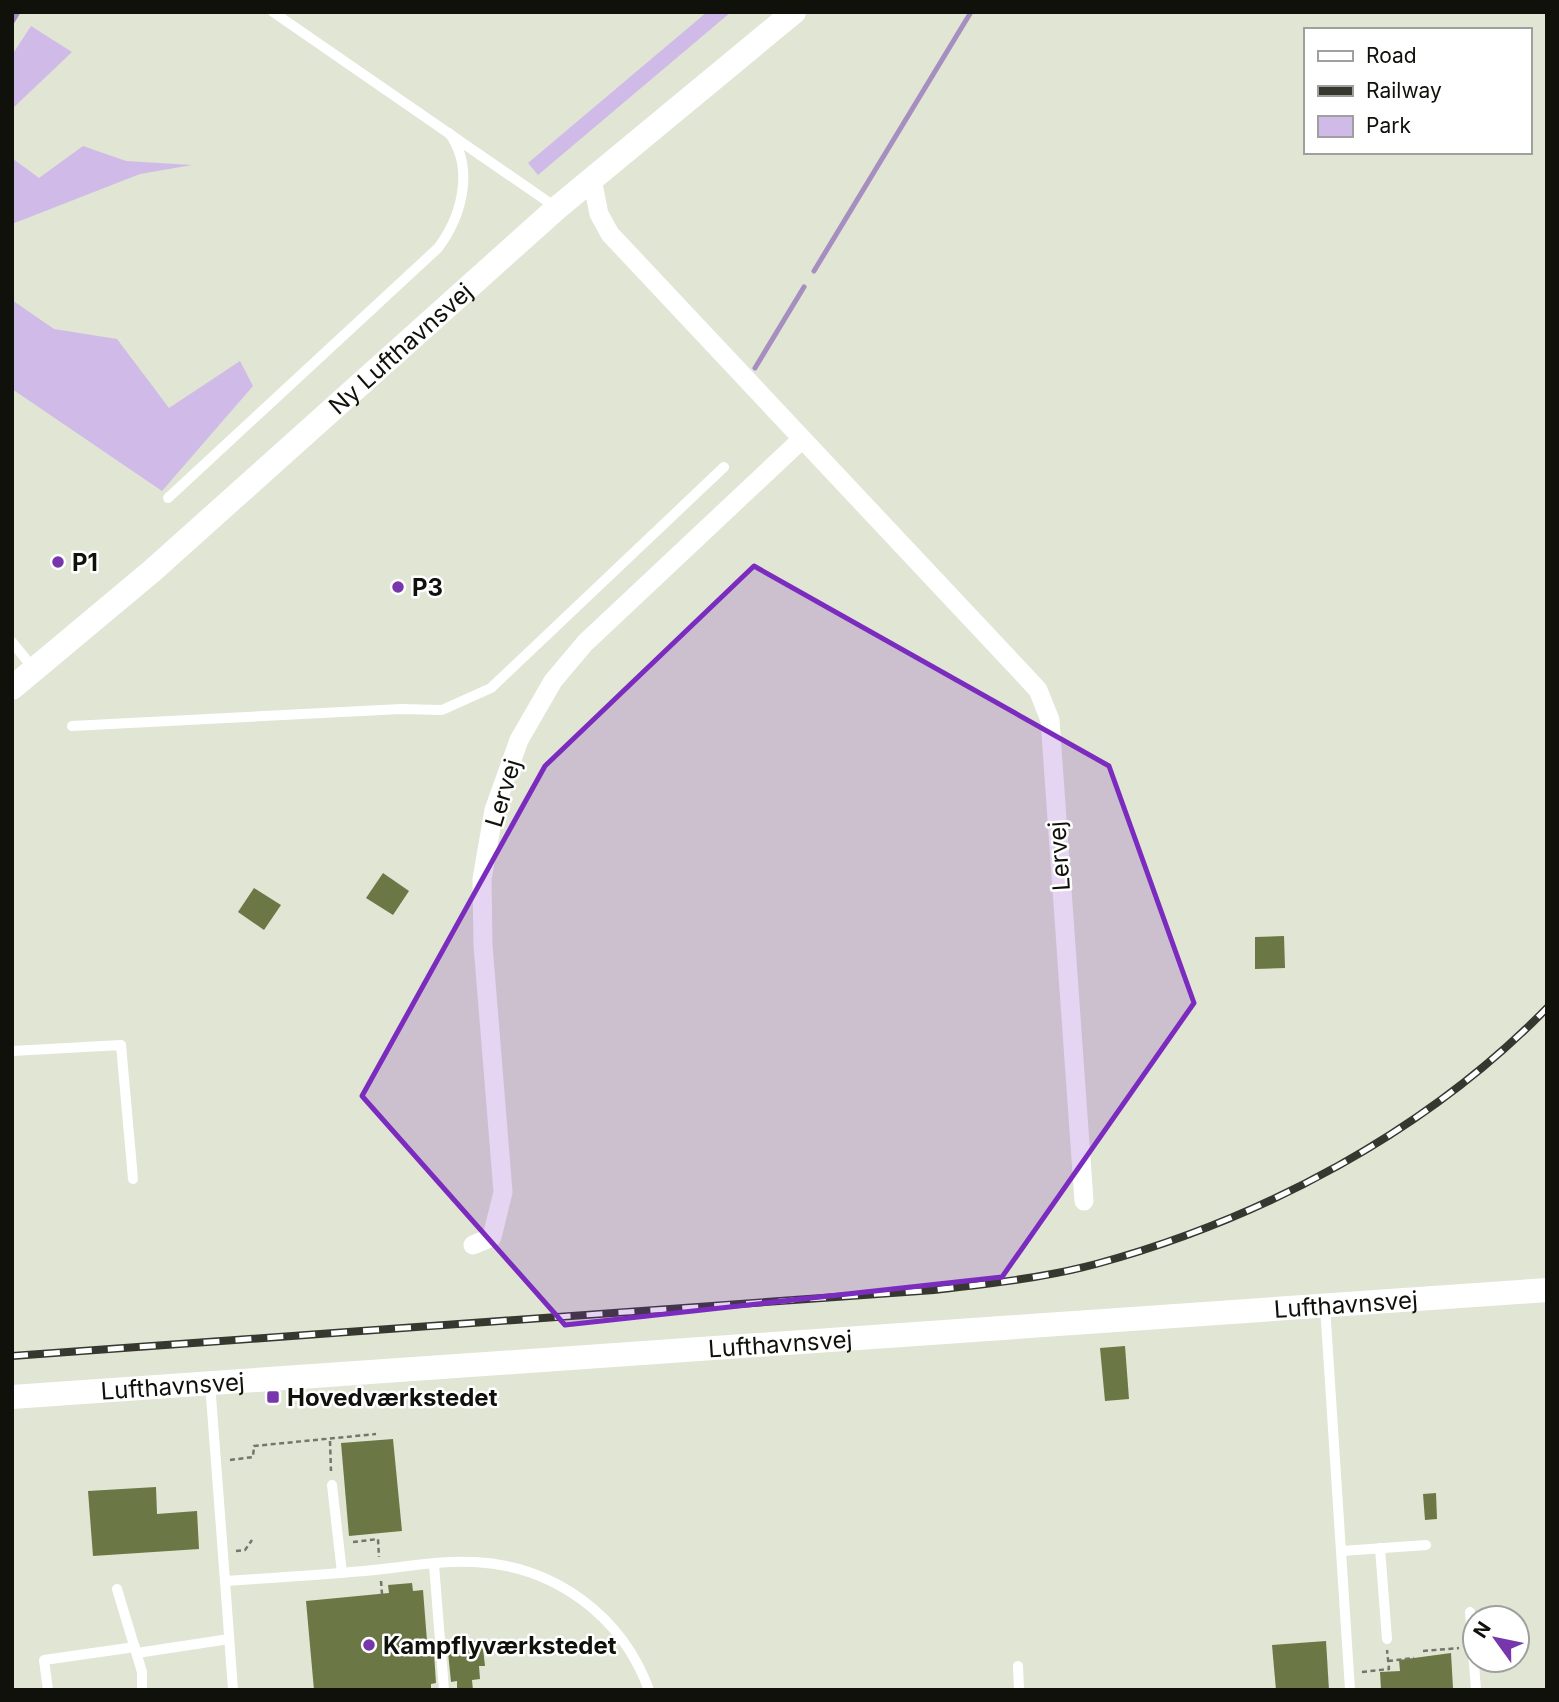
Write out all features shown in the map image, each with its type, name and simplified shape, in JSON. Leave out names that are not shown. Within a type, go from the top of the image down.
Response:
[{"type":"street","name":"Ny Lufthavnsvej","points":[[12,688],[152,571],[557,208],[794,12]]},
{"type":"street","name":"Lervej","points":[[592,179],[599,214],[610,234],[1026,677],[1043,700],[1050,720],[1084,1201]]},
{"type":"street","name":"Lervej","points":[[472,1245],[492,1237],[503,1192],[483,945],[482,879],[494,810],[519,740],[554,681],[586,643],[802,439]]},
{"type":"street","name":"Lufthavnsvej","points":[[12,1397],[1547,1290]]},
{"type":"lane","points":[[273,12],[557,208]]},
{"type":"lane","points":[[168,498],[438,248],[454,228],[461,206],[459,152],[449,133]]},
{"type":"lane","points":[[72,726],[300,717],[362,711],[442,710],[491,688],[724,467]]},
{"type":"lane","points":[[12,642],[34,670]]},
{"type":"lane","points":[[12,1051],[121,1045],[133,1180]]},
{"type":"lane","points":[[1325,1306],[1350,1690]]},
{"type":"lane","points":[[210,1383],[233,1690]]},
{"type":"lane","points":[[332,1485],[342,1573]]},
{"type":"lane","points":[[1342,1551],[1426,1545]]},
{"type":"lane","points":[[1380,1548],[1387,1639]]},
{"type":"lane","points":[[225,1581],[472,1562],[521,1569],[584,1601],[620,1633],[632,1651],[649,1690]]},
{"type":"lane","points":[[433,1565],[444,1690]]},
{"type":"lane","points":[[117,1589],[142,1672],[142,1690]]},
{"type":"lane","points":[[48,1690],[44,1660],[229,1639]]},
{"type":"lane","points":[[1018,1666],[1019,1690]]},
{"type":"path","points":[[215,1462],[253,1457],[254,1446],[330,1441],[376,1434]]},
{"type":"path","points":[[330,1441],[332,1485]]},
{"type":"path","points":[[223,1554],[244,1550],[252,1540]]},
{"type":"path","points":[[1362,1672],[1389,1670],[1387,1639]]},
{"type":"path","points":[[1423,1651],[1461,1649]]},
{"type":"path","points":[[1388,1661],[1414,1658]]},
{"type":"highlighted area","points":[[754,566],[1109,766],[1194,1003],[1002,1277],[565,1325],[362,1096],[545,766]]},
{"type":"green space","points":[[707,12],[731,12],[538,175],[528,163]]},
{"type":"green space","points":[[31,26],[72,52],[12,109],[12,55]]},
{"type":"green space","points":[[83,146],[126,161],[192,165],[140,174],[12,224],[12,158],[39,178]]},
{"type":"green space","points":[[12,300],[54,329],[117,339],[169,408],[240,361],[253,386],[162,491],[12,389]]},
{"type":"building","points":[[383,873],[409,891],[393,915],[366,898]]},
{"type":"building","points":[[254,888],[281,905],[264,930],[238,912]]},
{"type":"building","points":[[1284,936],[1285,968],[1255,969],[1255,937]]},
{"type":"building","points":[[1125,1346],[1129,1399],[1105,1401],[1100,1348]]},
{"type":"building","points":[[393,1439],[402,1531],[349,1536],[341,1443]]},
{"type":"building","points":[[156,1487],[157,1514],[197,1511],[199,1549],[93,1556],[88,1491]]},
{"type":"building","points":[[1436,1493],[1437,1519],[1425,1520],[1423,1494]]},
{"type":"building","name":"Kampflyværkstedet","points":[[412,1583],[413,1591],[423,1590],[428,1654],[434,1653],[436,1683],[431,1684],[431,1690],[314,1690],[306,1601],[389,1593],[388,1585]]},
{"type":"building","points":[[482,1640],[485,1666],[479,1666],[480,1679],[472,1680],[473,1690],[457,1690],[457,1681],[451,1682],[448,1652],[467,1650],[466,1642]]},
{"type":"building","points":[[1326,1641],[1329,1690],[1276,1690],[1272,1645]]},
{"type":"building","points":[[1451,1653],[1453,1688],[1381,1690],[1380,1672],[1400,1671],[1399,1660]]},
{"type":"waterway","points":[[12,22],[18,12]]},
{"type":"waterway","points":[[814,271],[971,12]]},
{"type":"waterway","points":[[755,368],[804,287]]},
{"type":"railway","points":[[12,1356],[934,1290],[1076,1269],[1158,1245],[1219,1222],[1280,1196],[1338,1166],[1395,1132],[1449,1094],[1500,1053],[1547,1008]]},
{"type":"place","name":"P1","points":[[58,562]]},
{"type":"place","name":"P3","points":[[398,587]]},
{"type":"place","name":"Hovedværkstedet","points":[[273,1397]]},
{"type":"place","name":"Kampflyværkstedet","points":[[369,1645]]}]
